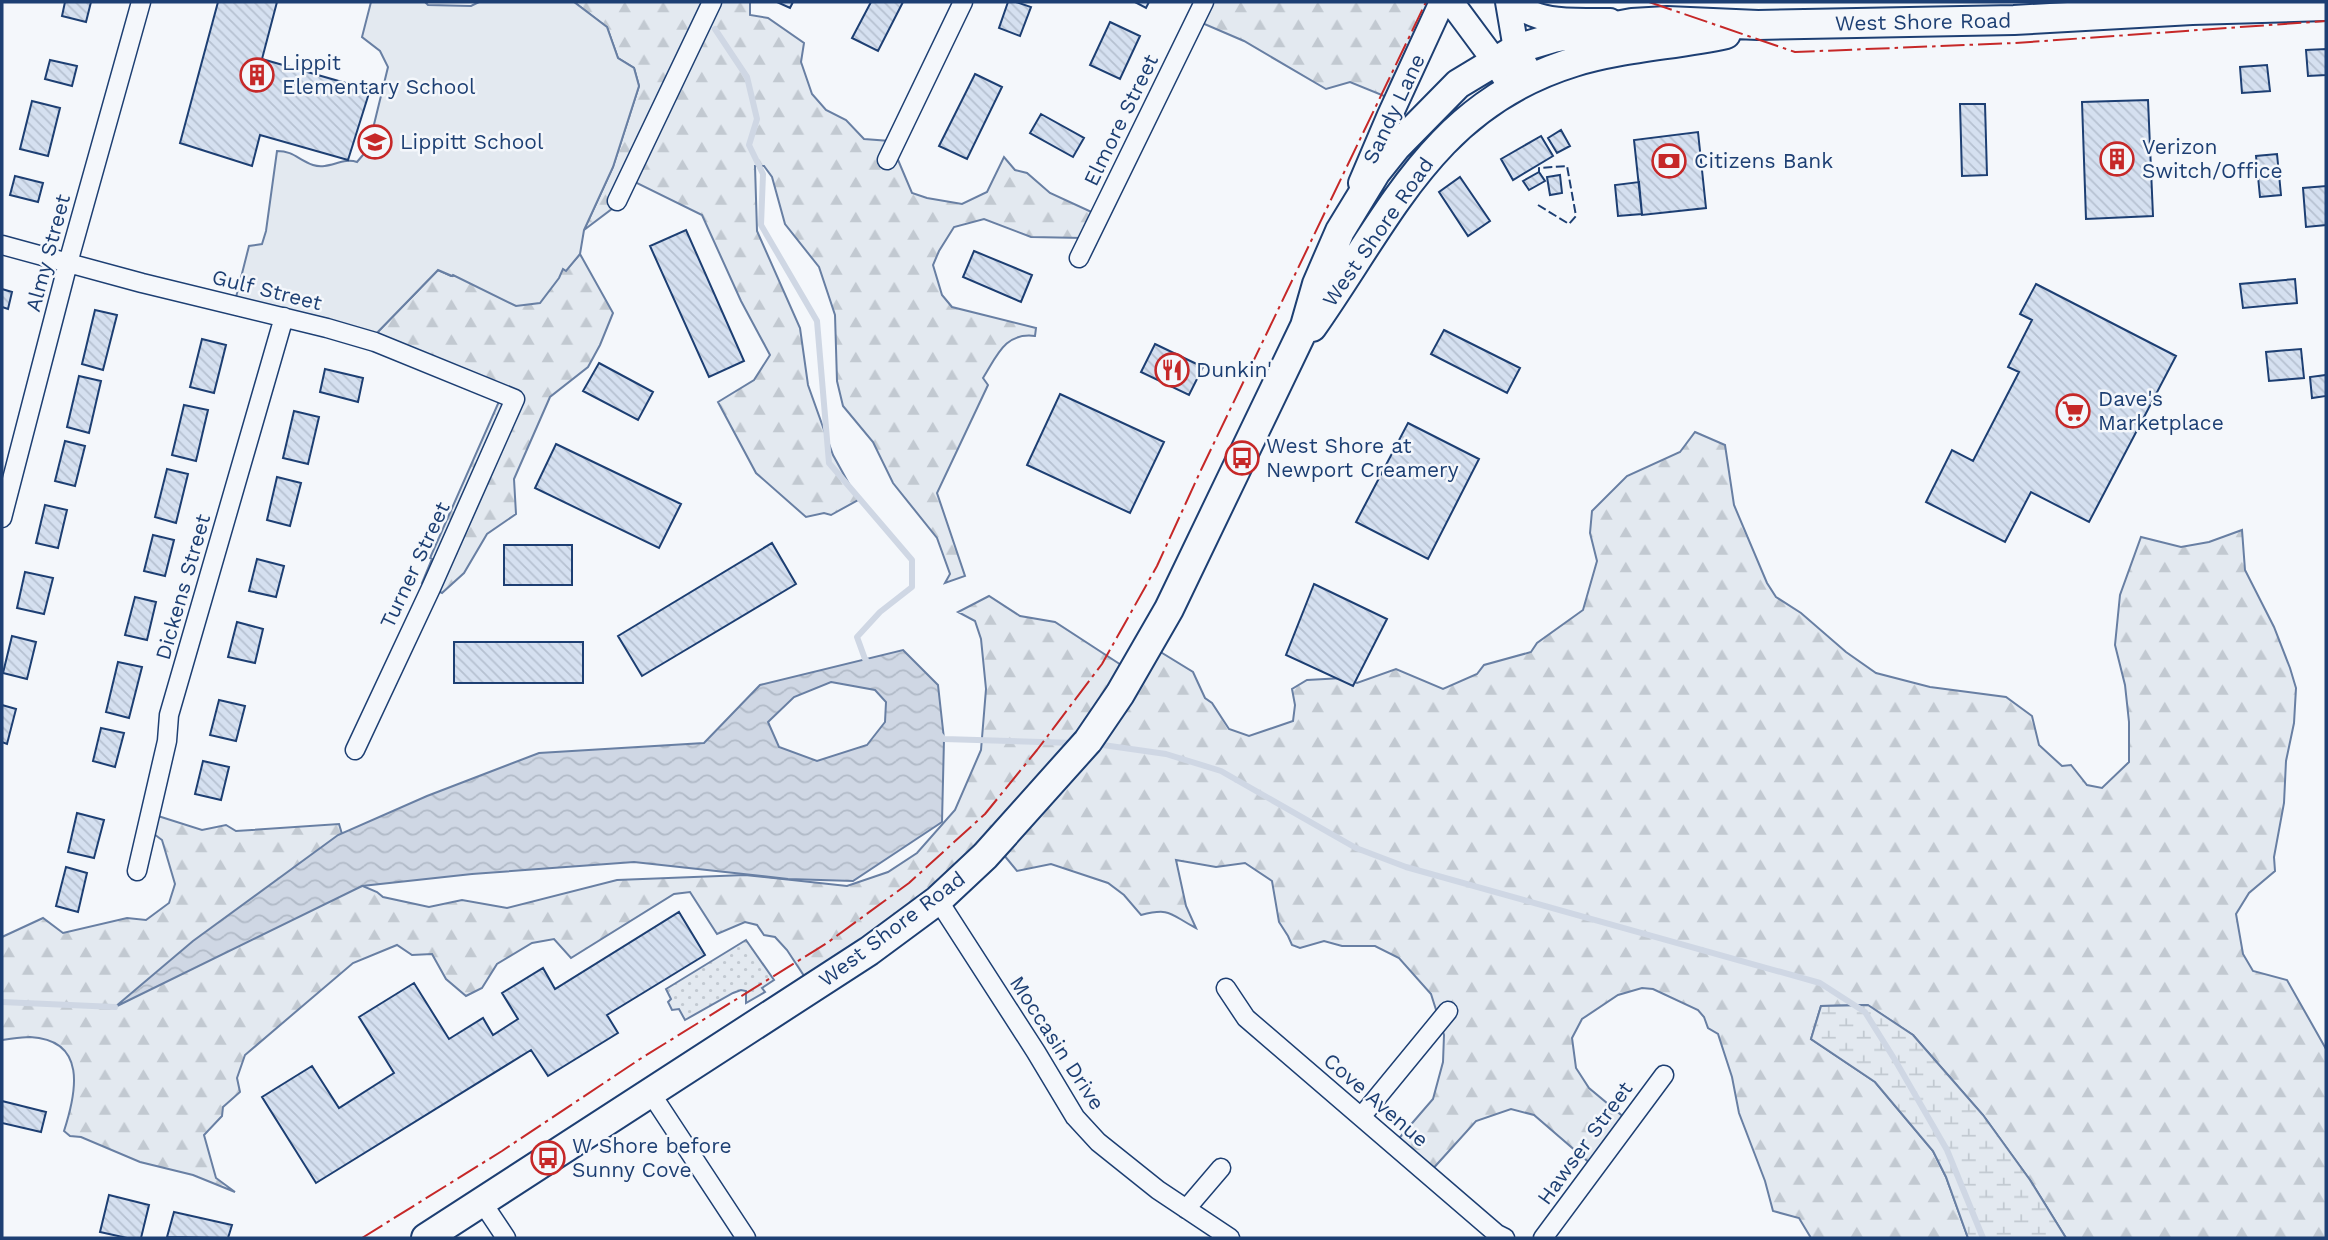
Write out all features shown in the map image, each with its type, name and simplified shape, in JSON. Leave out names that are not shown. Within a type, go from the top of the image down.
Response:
[{"type":"main road","name":"Sandy Lane","points":[[1348,216],[1378,140],[1442,2]]},
{"type":"main road","points":[[1451,2],[1505,55],[1522,82]]},
{"type":"main road","points":[[1505,55],[1508,2]]},
{"type":"main road","points":[[1515,2],[1545,18],[1632,23]]},
{"type":"main road","name":"West Shore Road","points":[[426,1238],[839,972],[938,900],[985,856],[1088,741],[1120,694],[1169,609],[1305,326],[1317,284],[1348,216],[1376,172],[1403,139],[1458,84],[1505,55],[1553,38],[1632,23],[1667,21],[1772,25],[2013,11],[2192,6],[2326,6]]},
{"type":"main road","name":"West Shore Road","points":[[1280,376],[1405,187],[1431,154],[1460,126],[1522,82],[1603,54],[1691,42],[1772,25]]},
{"type":"street","name":"Almy Street","points":[[2,517],[68,263],[141,2]]},
{"type":"street","points":[[617,201],[712,2]]},
{"type":"street","points":[[887,160],[963,2]]},
{"type":"street","name":"Elmore Street","points":[[1079,258],[1204,2]]},
{"type":"street","name":"Gulf Street","points":[[2,245],[142,284],[284,317],[375,342],[515,399]]},
{"type":"street","name":"Dickens Street","points":[[137,871],[167,741],[169,715],[284,317]]},
{"type":"street","name":"Turner Street","points":[[355,750],[515,399]]},
{"type":"street","name":"Moccasin Drive","points":[[938,900],[1075,1117],[1098,1142],[1158,1190],[1230,1238]]},
{"type":"street","name":"Cove Avenue","points":[[1226,988],[1246,1018],[1497,1237]]},
{"type":"street","points":[[1361,1117],[1448,1011]]},
{"type":"street","name":"Hawser Street","points":[[1543,1238],[1664,1075]]},
{"type":"street","points":[[650,1092],[746,1238]]},
{"type":"street","points":[[1186,1209],[1221,1168]]},
{"type":"street","points":[[482,1202],[506,1238]]},
{"type":"green space","points":[[371,2],[425,2],[428,5],[471,6],[479,2],[574,2],[607,27],[618,58],[634,68],[639,86],[613,167],[584,230],[580,254],[566,271],[563,269],[540,303],[516,306],[438,270],[371,339],[235,301],[249,246],[262,244],[266,231],[277,151],[288,152],[319,166],[346,161],[357,162],[368,149],[388,67],[380,51],[362,37]]},
{"type":"green space","points":[[574,2],[750,2],[750,15],[768,18],[804,43],[801,62],[812,94],[826,110],[846,120],[864,139],[890,141],[912,193],[962,204],[987,192],[1004,157],[1015,170],[1027,173],[1050,193],[1098,215],[1083,238],[1031,237],[984,219],[954,227],[933,265],[942,295],[952,307],[1036,328],[1035,336],[1016,338],[1003,347],[983,378],[988,385],[937,493],[965,576],[945,583],[950,574],[937,538],[893,483],[873,442],[843,406],[837,381],[835,315],[819,267],[785,224],[772,177],[764,166],[755,166],[757,231],[800,328],[808,385],[833,455],[858,500],[831,515],[824,513],[806,517],[756,473],[718,402],[754,380],[770,355],[741,301],[702,215],[629,179],[617,205],[584,230],[613,167],[639,86],[634,68],[618,58],[607,27]]},
{"type":"green space","points":[[1203,2],[1455,2],[1394,100],[1350,82],[1326,89],[1244,41],[1195,20]]},
{"type":"green space","points":[[580,254],[613,313],[600,345],[588,367],[550,397],[514,479],[516,514],[487,534],[464,573],[442,593],[422,583],[432,559],[430,558],[501,397],[371,339],[438,270],[451,276],[563,268],[566,270]]},
{"type":"green space","points":[[1695,432],[1725,445],[1734,505],[1767,583],[1776,597],[1801,613],[1846,652],[1876,673],[1930,687],[2006,697],[2032,716],[2039,745],[2062,766],[2071,765],[2087,785],[2102,788],[2129,762],[2125,685],[2115,645],[2120,595],[2141,537],[2181,547],[2209,542],[2242,530],[2245,570],[2274,627],[2296,688],[2294,723],[2286,761],[2284,803],[2274,857],[2275,871],[2249,893],[2236,914],[2243,954],[2253,971],[2287,980],[2326,1049],[2326,1238],[2066,1238],[2030,1180],[1983,1115],[1913,1035],[1867,1005],[1821,1006],[1811,1039],[1875,1082],[1933,1151],[1946,1177],[1968,1238],[1811,1238],[1799,1218],[1773,1211],[1765,1181],[1739,1113],[1732,1077],[1718,1034],[1708,1028],[1698,1010],[1653,989],[1642,988],[1618,995],[1582,1019],[1572,1038],[1576,1068],[1589,1088],[1632,1124],[1599,1171],[1534,1115],[1511,1109],[1476,1121],[1430,1172],[1395,1143],[1433,1099],[1443,1062],[1444,1035],[1431,994],[1399,958],[1375,946],[1342,946],[1324,941],[1300,948],[1292,945],[1279,922],[1272,881],[1245,863],[1216,867],[1176,860],[1186,906],[1196,928],[1165,912],[1141,915],[1124,895],[1108,883],[1051,864],[1017,871],[999,849],[814,991],[787,950],[775,937],[764,935],[757,925],[745,922],[717,934],[690,892],[674,894],[571,958],[554,939],[532,943],[497,964],[482,988],[466,996],[446,979],[432,954],[412,955],[397,945],[353,963],[245,1055],[237,1078],[240,1092],[223,1107],[222,1116],[204,1135],[216,1178],[235,1192],[193,1175],[140,1162],[81,1137],[70,1136],[64,1131],[74,1084],[69,1058],[61,1047],[48,1040],[30,1037],[2,1040],[2,937],[43,918],[63,933],[127,918],[146,920],[169,903],[175,884],[162,840],[150,831],[158,816],[202,830],[226,825],[236,831],[339,824],[345,844],[344,878],[383,897],[429,907],[462,900],[507,908],[617,880],[745,875],[847,886],[888,872],[917,853],[955,810],[981,750],[986,689],[981,639],[975,621],[958,612],[989,596],[1020,616],[1055,622],[1135,674],[1154,648],[1193,672],[1205,698],[1212,703],[1229,729],[1249,736],[1293,721],[1295,705],[1292,689],[1307,680],[1343,678],[1357,683],[1396,669],[1443,689],[1477,674],[1484,665],[1531,652],[1537,643],[1583,610],[1597,561],[1590,533],[1592,511],[1627,476],[1680,452]]},
{"type":"green space","points":[[746,940],[774,980],[762,988],[765,992],[746,1003],[746,991],[741,990],[685,1020],[679,1009],[672,1010],[666,989]]},
{"type":"green space","points":[[1868,1005],[1913,1035],[1983,1115],[2030,1180],[2066,1238],[1968,1238],[1946,1177],[1933,1151],[1875,1082],[1811,1039],[1821,1006]]},
{"type":"water","points":[[903,650],[938,685],[944,739],[942,822],[853,881],[788,879],[634,862],[472,874],[362,886],[115,1007],[193,941],[338,835],[427,796],[539,753],[704,743],[760,685]],"holes":[[[831,682],[875,690],[886,702],[885,722],[867,745],[817,761],[779,747],[768,722],[794,697]]]},
{"type":"building","points":[[65,2],[91,2],[86,22],[62,16]]},
{"type":"building","name":"Lippit Elementary School","points":[[218,2],[277,2],[262,59],[370,90],[348,160],[260,135],[252,166],[180,143]]},
{"type":"building","points":[[777,2],[793,2],[790,8]]},
{"type":"building","points":[[871,2],[903,2],[878,51],[852,38]]},
{"type":"building","points":[[1008,2],[1031,7],[1020,36],[999,28]]},
{"type":"building","points":[[1135,2],[1149,2],[1146,8]]},
{"type":"building","points":[[1110,22],[1140,36],[1120,79],[1090,65]]},
{"type":"building","points":[[2326,49],[2326,75],[2308,76],[2306,50]]},
{"type":"building","points":[[50,60],[77,66],[72,86],[45,79]]},
{"type":"building","points":[[2267,65],[2270,91],[2242,93],[2240,67]]},
{"type":"building","points":[[975,74],[1002,87],[967,159],[939,146]]},
{"type":"building","name":"Verizon Switch/Office","points":[[2148,100],[2153,216],[2086,219],[2082,102]]},
{"type":"building","points":[[32,101],[60,108],[48,156],[20,149]]},
{"type":"building","points":[[1960,104],[1985,104],[1987,175],[1962,176]]},
{"type":"building","points":[[1041,114],[1084,138],[1073,157],[1030,133]]},
{"type":"building","points":[[1561,130],[1570,146],[1557,153],[1548,138]]},
{"type":"building","name":"Citizens Bank","points":[[1698,132],[1706,208],[1642,215],[1634,140]]},
{"type":"building","points":[[1541,136],[1553,156],[1513,180],[1501,159]]},
{"type":"building","points":[[2277,154],[2281,195],[2260,197],[2256,156]]},
{"type":"building","points":[[1539,172],[1545,181],[1529,190],[1523,181]]},
{"type":"building","points":[[1560,175],[1562,193],[1550,195],[1547,177]]},
{"type":"building","points":[[15,176],[43,183],[38,202],[10,195]]},
{"type":"building","points":[[1460,177],[1490,221],[1468,236],[1439,192]]},
{"type":"building","points":[[1639,182],[1642,214],[1618,216],[1615,185]]},
{"type":"building","points":[[2326,186],[2326,225],[2306,227],[2303,188]]},
{"type":"building","points":[[686,230],[744,361],[709,377],[650,246]]},
{"type":"building","points":[[974,251],[1032,275],[1021,302],[963,277]]},
{"type":"building","points":[[2295,279],[2297,303],[2243,308],[2240,284]]},
{"type":"building","name":"Dave's Marketplace","points":[[2036,284],[2176,356],[2089,522],[2031,492],[2005,542],[1926,502],[1952,450],[1973,461],[2019,372],[2008,367],[2032,320],[2020,314]]},
{"type":"building","points":[[2,289],[12,292],[8,309],[2,307]]},
{"type":"building","points":[[95,310],[117,315],[103,370],[82,364]]},
{"type":"building","points":[[1444,330],[1520,368],[1507,393],[1431,354]]},
{"type":"building","points":[[202,339],[226,345],[214,393],[190,387]]},
{"type":"building","name":"Dunkin'","points":[[1155,344],[1203,367],[1189,395],[1141,372]]},
{"type":"building","points":[[2301,349],[2304,378],[2269,381],[2266,352]]},
{"type":"building","points":[[599,363],[653,392],[638,420],[583,391]]},
{"type":"building","points":[[325,369],[363,378],[358,402],[320,392]]},
{"type":"building","points":[[2326,375],[2326,396],[2312,398],[2310,377]]},
{"type":"building","points":[[79,376],[101,381],[89,433],[67,427]]},
{"type":"building","points":[[1060,394],[1164,442],[1130,513],[1027,465]]},
{"type":"building","points":[[184,405],[208,410],[196,461],[172,455]]},
{"type":"building","points":[[294,411],[319,417],[308,464],[283,458]]},
{"type":"building","points":[[1408,423],[1479,459],[1428,559],[1356,522]]},
{"type":"building","points":[[65,441],[85,446],[75,486],[55,481]]},
{"type":"building","points":[[556,444],[681,504],[659,548],[535,488]]},
{"type":"building","points":[[167,469],[188,474],[176,523],[155,517]]},
{"type":"building","points":[[277,477],[301,483],[290,526],[267,520]]},
{"type":"building","points":[[45,505],[67,510],[58,548],[36,543]]},
{"type":"building","points":[[153,535],[174,540],[165,576],[144,571]]},
{"type":"building","points":[[772,543],[796,584],[642,676],[618,636]]},
{"type":"building","points":[[504,545],[572,545],[572,585],[504,585]]},
{"type":"building","points":[[257,559],[284,566],[276,597],[249,591]]},
{"type":"building","points":[[25,572],[53,578],[44,614],[17,608]]},
{"type":"building","points":[[1314,584],[1387,619],[1353,686],[1286,655]]},
{"type":"building","points":[[135,597],[156,602],[147,640],[125,635]]},
{"type":"building","points":[[237,622],[263,629],[255,663],[228,657]]},
{"type":"building","points":[[12,636],[36,642],[27,679],[3,673]]},
{"type":"building","points":[[454,642],[583,642],[583,683],[454,683]]},
{"type":"building","points":[[118,662],[142,667],[129,718],[106,712]]},
{"type":"building","points":[[219,700],[245,706],[236,741],[210,735]]},
{"type":"building","points":[[2,705],[16,709],[7,744],[2,742]]},
{"type":"building","points":[[101,728],[124,733],[115,767],[93,761]]},
{"type":"building","points":[[203,761],[229,767],[221,800],[195,794]]},
{"type":"building","points":[[77,813],[104,820],[94,858],[68,852]]},
{"type":"building","points":[[66,867],[87,873],[78,912],[56,906]]},
{"type":"building","points":[[679,912],[705,955],[607,1015],[618,1033],[548,1076],[531,1050],[316,1183],[262,1097],[312,1066],[339,1108],[394,1073],[359,1017],[414,983],[449,1039],[483,1018],[493,1035],[518,1019],[502,993],[543,968],[555,989]]},
{"type":"building","points":[[2,1101],[46,1112],[41,1132],[2,1123]]},
{"type":"building","points":[[109,1195],[149,1205],[141,1238],[100,1232]]},
{"type":"building","points":[[174,1212],[232,1225],[228,1238],[167,1237]]},
{"type":"waterway","points":[[715,29],[747,77],[757,119],[749,145],[763,174],[761,225],[817,321],[829,463],[912,560],[912,587],[880,612],[857,637],[869,663]]},
{"type":"waterway","points":[[938,733],[944,739],[1075,743]]},
{"type":"waterway","points":[[1096,744],[1166,754],[1221,771],[1356,848],[1406,867],[1820,983],[1865,1012],[1947,1150],[1983,1238]]},
{"type":"waterway","points":[[2,1002],[115,1007]]},
{"type":"fence","points":[[1538,205],[1569,224],[1576,216],[1567,166],[1539,168],[1539,172]]},
{"type":"power","points":[[362,1238],[502,1151],[640,1059],[827,943],[909,883],[985,814],[1102,664],[1157,566],[1426,2]]},
{"type":"power","points":[[1649,2],[1795,52],[2015,43],[2326,21]]},
{"type":"place","name":"Lippit Elementary School","points":[[257,75]]},
{"type":"place","name":"Lippitt School","points":[[375,142]]},
{"type":"place","name":"Verizon Switch/Office","points":[[2117,159]]},
{"type":"place","name":"Citizens Bank","points":[[1669,161]]},
{"type":"place","name":"Dunkin'","points":[[1172,370]]},
{"type":"place","name":"Dave's Marketplace","points":[[2073,411]]},
{"type":"place","name":"West Shore at Newport Creamery","points":[[1242,458]]},
{"type":"place","name":"W Shore before Sunny Cove","points":[[548,1158]]}]
